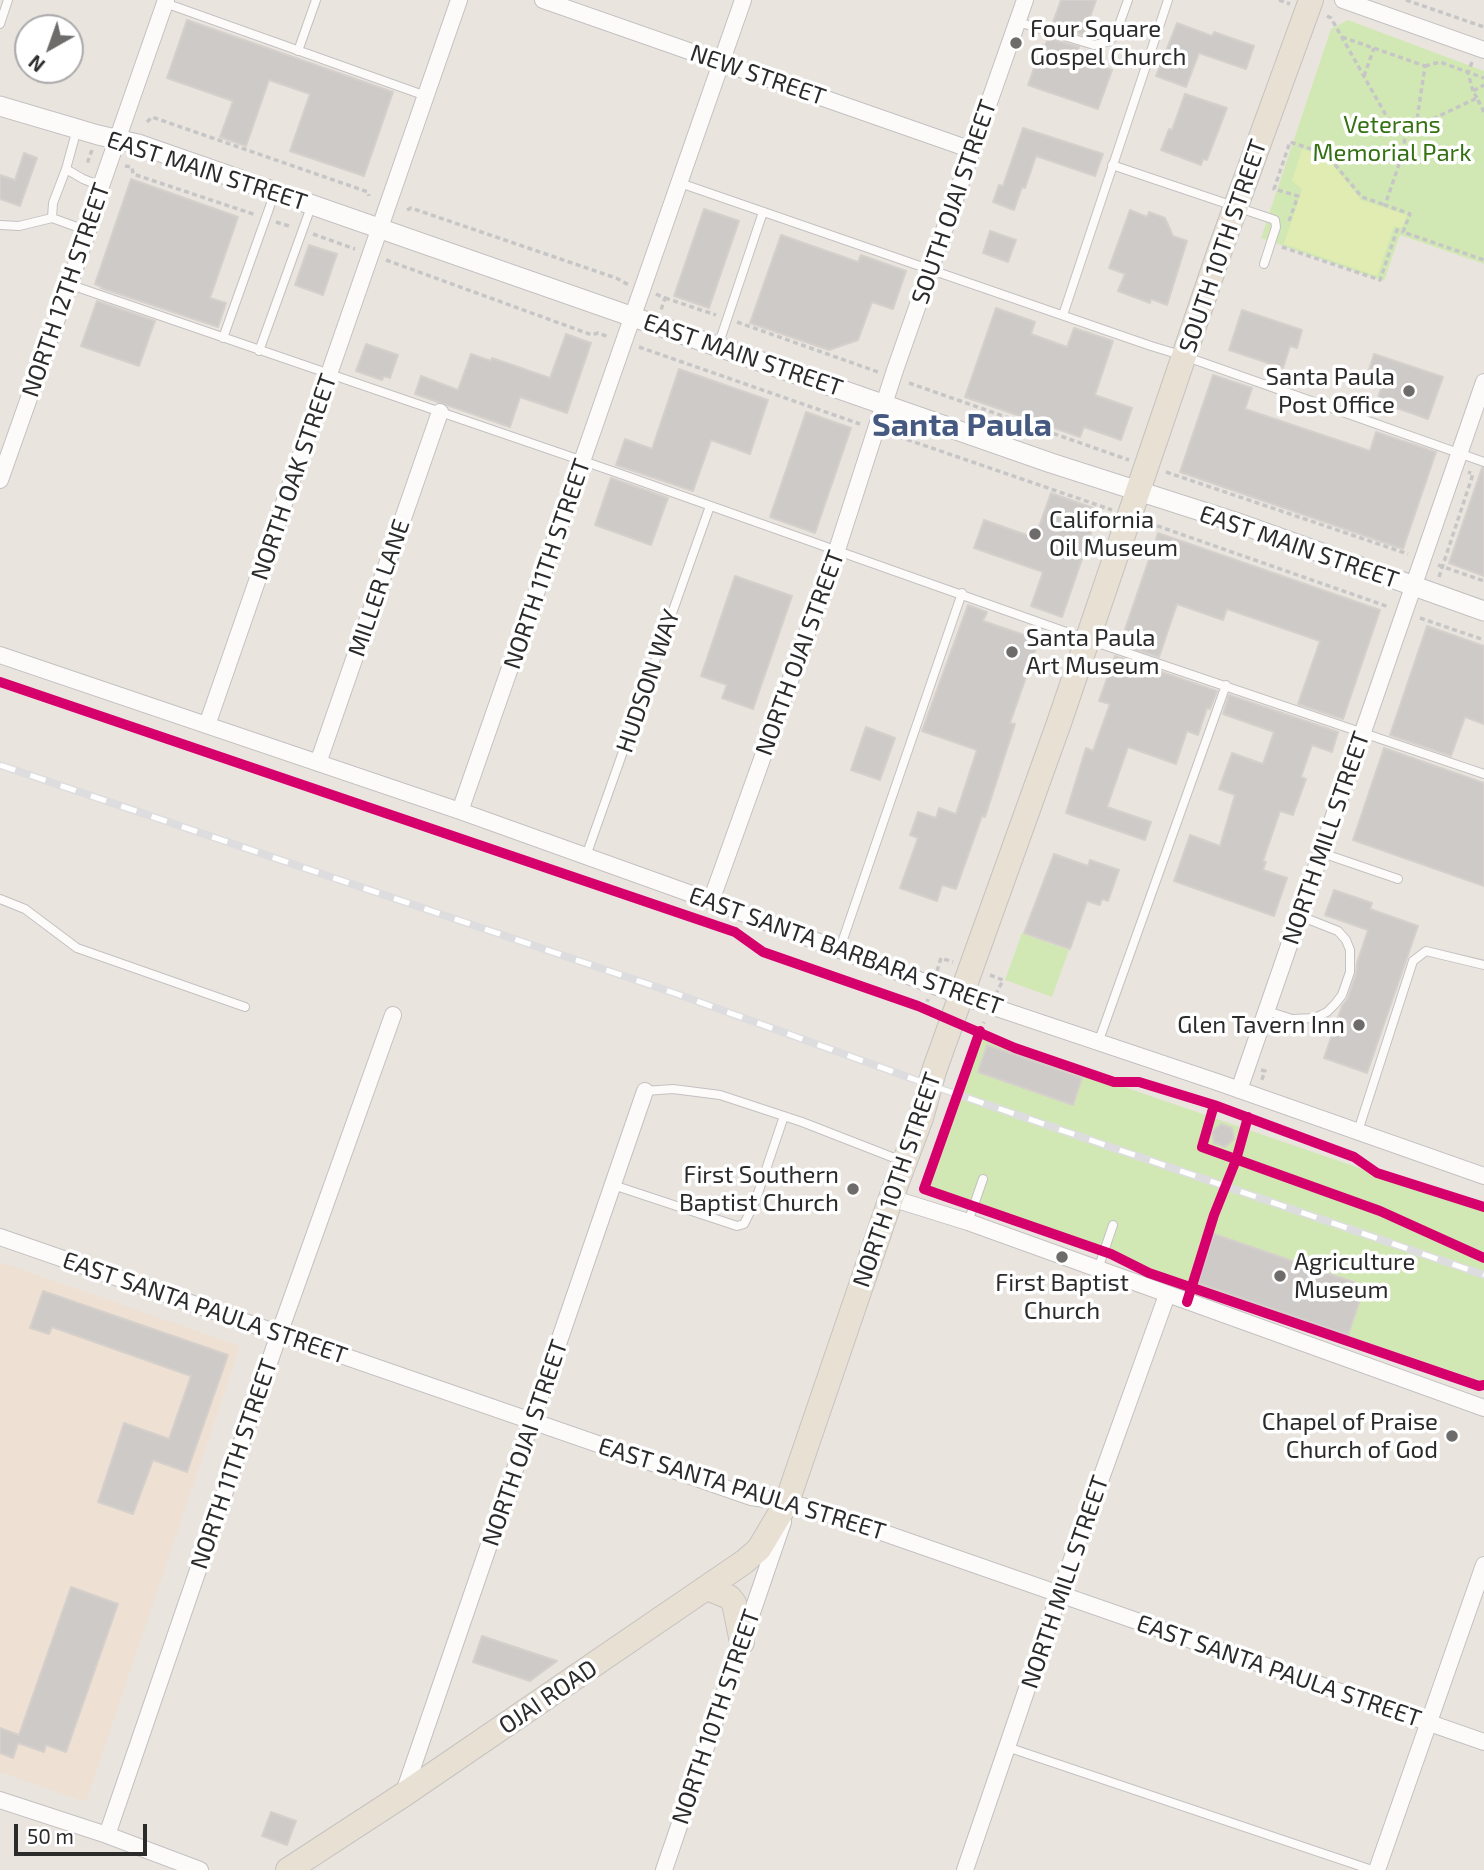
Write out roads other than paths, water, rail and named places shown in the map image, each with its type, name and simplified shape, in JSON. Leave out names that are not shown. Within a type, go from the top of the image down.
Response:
[{"type":"main road","name":"SOUTH 10TH STREET","points":[[1136,492],[1311,0]]},
{"type":"main road","name":"NORTH 10TH STREET","points":[[787,1502],[952,1021],[1028,811],[1136,492]]},
{"type":"main road","name":"OJAI ROAD","points":[[288,1870],[744,1562],[759,1549],[787,1502]]},
{"type":"main road","points":[[707,1588],[729,1597],[734,1602],[742,1642]]},
{"type":"street","name":"NORTH OAK STREET","points":[[208,725],[459,0]]},
{"type":"street","name":"NEW STREET","points":[[542,0],[972,150]]},
{"type":"street","name":"NORTH 11TH STREET","points":[[460,811],[743,0]]},
{"type":"street","name":"SOUTH OJAI STREET","points":[[884,404],[1025,0]]},
{"type":"street","points":[[1343,0],[1484,50]]},
{"type":"street","name":"NORTH 12TH STREET","points":[[0,480],[88,231],[165,1]]},
{"type":"street","name":"EAST MAIN STREET","points":[[0,107],[138,144],[1484,611]]},
{"type":"street","name":"NORTH MILL STREET","points":[[1239,1090],[1484,382]]},
{"type":"street","name":"NORTH OJAI STREET","points":[[711,901],[837,550],[884,404]]},
{"type":"street","name":"MILLER LANE","points":[[318,763],[440,412]]},
{"type":"street","name":"EAST SANTA BARBARA STREET","points":[[0,655],[460,811],[711,901],[961,996],[1484,1176]]},
{"type":"street","name":"NORTH 11TH STREET","points":[[107,1835],[279,1334],[393,1015]]},
{"type":"street","name":"NORTH OJAI STREET","points":[[402,1795],[645,1091]]},
{"type":"street","points":[[891,1198],[1098,1269],[1484,1408]]},
{"type":"street","name":"EAST SANTA PAULA STREET","points":[[0,1237],[751,1497],[787,1502],[821,1511],[1484,1742]]},
{"type":"street","name":"NORTH MILL STREET","points":[[965,1870],[1059,1595],[1167,1295]]},
{"type":"street","name":"NORTH 10TH STREET","points":[[665,1870],[781,1532],[787,1502]]},
{"type":"street","points":[[1374,1870],[1484,1565]]},
{"type":"street","points":[[0,1800],[107,1835],[174,1865],[200,1870]]},
{"type":"lane","points":[[0,24],[8,0]]},
{"type":"lane","points":[[298,51],[316,0]]},
{"type":"lane","points":[[1018,22],[1094,46],[1115,36],[1128,0]]},
{"type":"lane","points":[[1063,314],[1168,0]]},
{"type":"lane","points":[[165,1],[426,96]]},
{"type":"lane","points":[[52,218],[53,203],[77,129]]},
{"type":"lane","points":[[1112,165],[1275,220],[1277,223],[1264,264]]},
{"type":"lane","points":[[66,169],[101,186]]},
{"type":"lane","points":[[680,183],[1484,462]]},
{"type":"lane","points":[[223,338],[275,192]]},
{"type":"lane","points":[[259,351],[312,204]]},
{"type":"lane","points":[[718,346],[763,212]]},
{"type":"lane","points":[[0,225],[19,226],[52,218],[88,231]]},
{"type":"lane","points":[[68,284],[962,593],[1086,639],[1484,774]]},
{"type":"lane","name":"HUDSON WAY","points":[[586,856],[710,506]]},
{"type":"lane","points":[[839,951],[962,593]]},
{"type":"lane","points":[[1098,1043],[1226,685]]},
{"type":"lane","points":[[1322,853],[1398,879]]},
{"type":"lane","points":[[0,900],[25,909],[77,948],[245,1007]]},
{"type":"lane","points":[[1267,1011],[1292,1019],[1315,1018],[1326,1012],[1342,995],[1351,962],[1346,940],[1338,930],[1300,916]]},
{"type":"lane","points":[[1357,1131],[1413,961],[1426,951],[1484,965]]},
{"type":"lane","points":[[645,1091],[673,1089],[708,1092],[784,1116],[905,1162]]},
{"type":"lane","points":[[613,1185],[737,1226],[744,1224],[755,1202],[784,1116]]},
{"type":"lane","points":[[968,1223],[983,1178]]},
{"type":"lane","points":[[1098,1269],[1113,1225]]},
{"type":"lane","points":[[1006,1747],[1374,1870]]},
{"type":"railway","points":[[0,765],[677,994],[930,1085],[1484,1275]]},
{"type":"place","name":"Four Square Gospel Church","points":[[1016,43]]},
{"type":"place","name":"Santa Paula Post Office","points":[[1409,391]]},
{"type":"place","name":"California Oil Museum","points":[[1035,534]]},
{"type":"place","name":"Santa Paula Art Museum","points":[[1012,652]]},
{"type":"place","name":"Glen Tavern Inn","points":[[1359,1025]]},
{"type":"place","name":"First Southern Baptist Church","points":[[853,1189]]},
{"type":"place","name":"First Baptist Church","points":[[1062,1257]]},
{"type":"place","name":"Agriculture Museum","points":[[1280,1276]]},
{"type":"place","name":"Chapel of Praise Church of God","points":[[1452,1436]]},
{"type":"district","name":"Santa Paula","points":[[962,425]]},
{"type":"park label","name":"Veterans Memorial Park","points":[[1392,139]]}]
